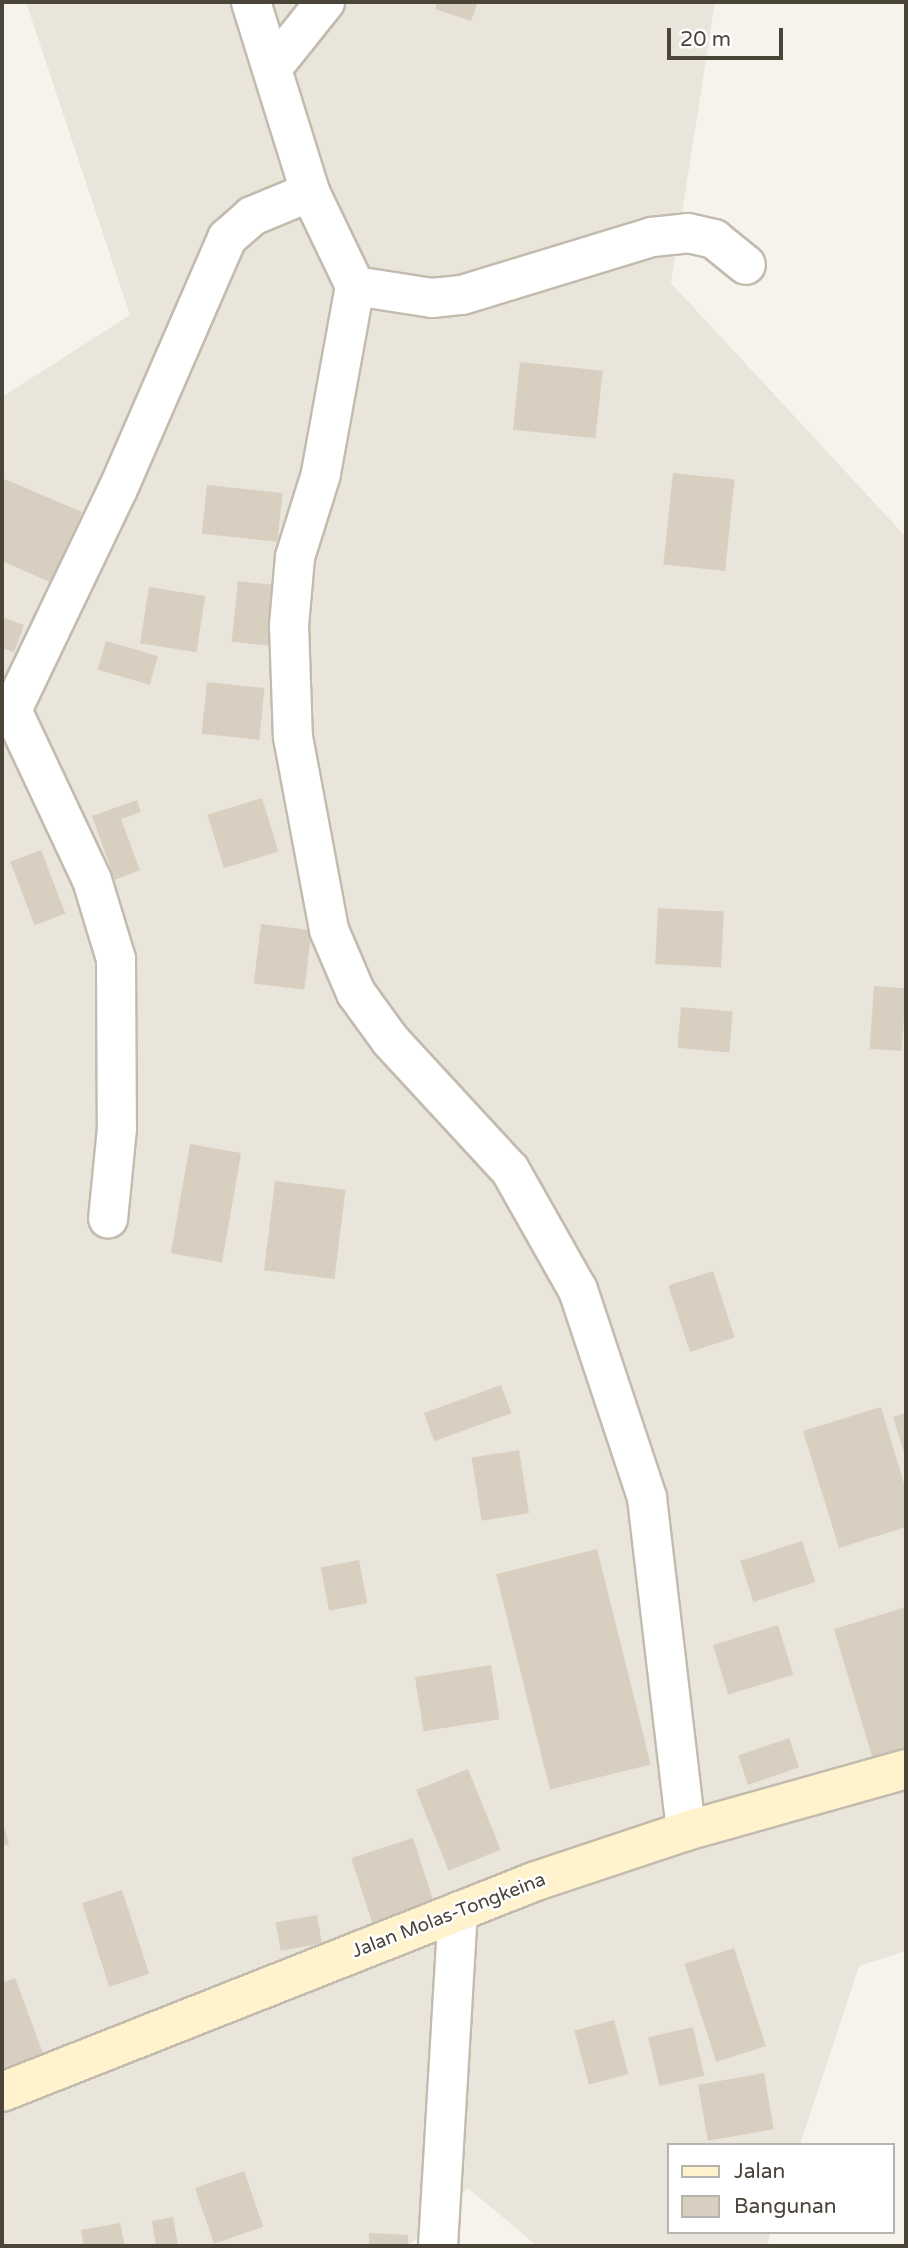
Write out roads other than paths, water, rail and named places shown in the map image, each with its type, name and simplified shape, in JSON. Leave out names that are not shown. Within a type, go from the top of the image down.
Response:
[{"type":"main road","name":"Jalan Molas-Tongkeina","points":[[2,2092],[458,1912],[686,1831],[906,1769]]},
{"type":"street","points":[[251,2],[274,66],[310,192],[355,286],[321,474],[295,557],[289,625],[293,737],[329,929],[356,993],[390,1040],[510,1170],[578,1290],[647,1498],[686,1831]]},
{"type":"street","points":[[274,66],[325,2]]},
{"type":"street","points":[[108,1219],[117,1128],[117,959],[92,880],[7,714],[118,489],[227,238],[252,216],[310,192]]},
{"type":"street","points":[[355,286],[432,298],[462,295],[652,237],[688,233],[714,239],[746,265]]},
{"type":"street","points":[[438,2246],[458,1912]]}]
